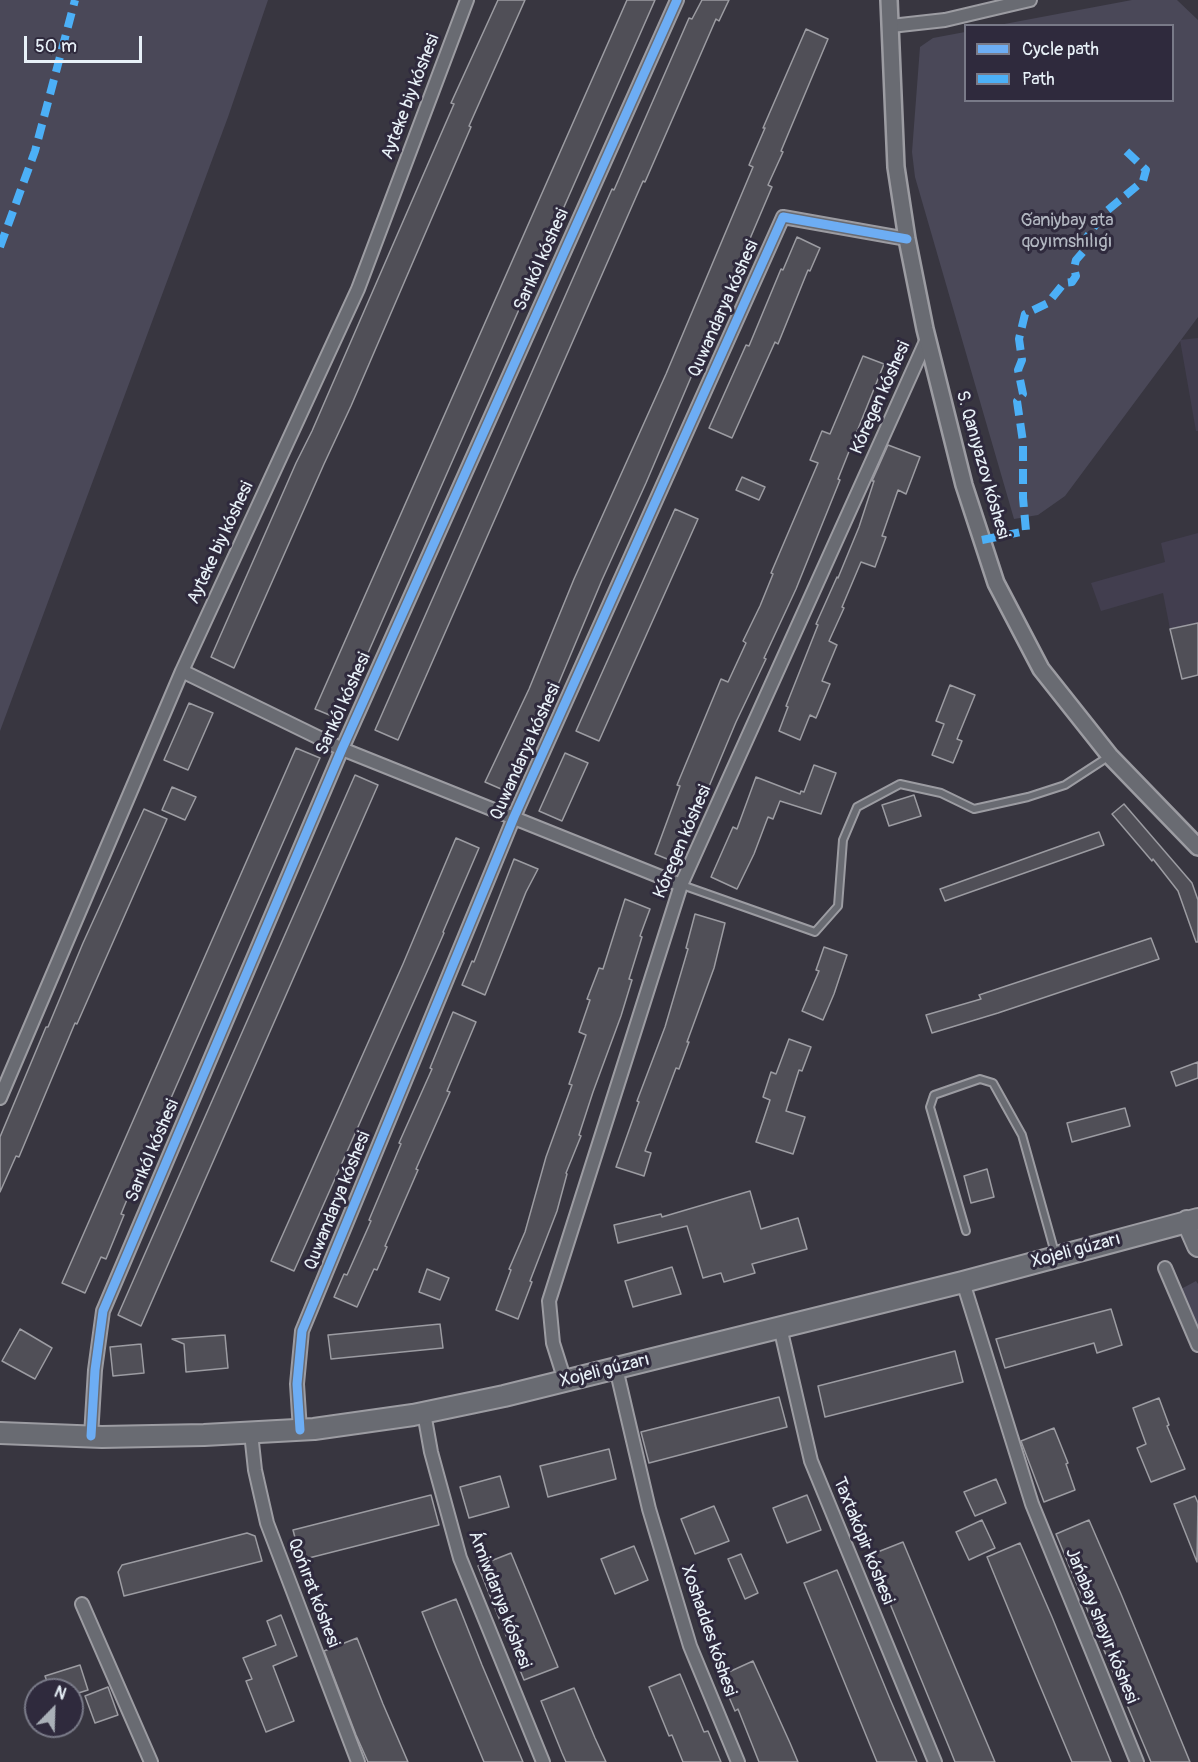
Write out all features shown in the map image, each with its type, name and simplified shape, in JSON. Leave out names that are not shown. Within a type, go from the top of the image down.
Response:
[{"type":"main road","name":"Xojeli gúzarı","points":[[0,1433],[91,1437],[251,1433],[300,1430],[424,1413],[565,1381],[963,1282],[1193,1220]]},
{"type":"main road","points":[[1193,1220],[1198,1246]]},
{"type":"street","name":"Ayteke biy kóshesi","points":[[0,1098],[182,671],[358,289],[467,0]]},
{"type":"street","name":"Sarıkól kóshesi","points":[[91,1437],[95,1370],[103,1311],[342,748],[677,0]]},
{"type":"street","name":"S. Qanıyazov kóshesi","points":[[889,0],[896,167],[907,239],[927,339],[964,485],[996,583],[1041,669],[1110,756],[1198,847]]},
{"type":"street","name":"S. Qanıyazov kóshesi","points":[[891,26],[895,0]]},
{"type":"street","points":[[891,26],[945,20],[1030,0]]},
{"type":"street","name":"Quwandarya kóshesi","points":[[300,1430],[297,1384],[302,1331],[514,817],[783,217],[907,239]]},
{"type":"street","name":"Kóregen kóshesi","points":[[565,1381],[553,1343],[549,1300],[681,885],[927,339]]},
{"type":"street","points":[[182,671],[342,748],[681,885]]},
{"type":"street","points":[[1165,1268],[1198,1345]]},
{"type":"street","name":"Jańabay shayır kóshesi","points":[[963,1282],[1032,1504],[1137,1762]]},
{"type":"street","name":"Taxtakópir kóshesi","points":[[780,1327],[811,1461],[935,1762]]},
{"type":"street","name":"Xoshaddes kóshesi","points":[[616,1368],[649,1509],[690,1646],[738,1762]]},
{"type":"street","name":"Ámiwdarıya kóshesi","points":[[424,1413],[460,1558],[543,1762]]},
{"type":"street","name":"Qońırat kóshesi","points":[[251,1433],[255,1470],[267,1523],[358,1762]]},
{"type":"street","points":[[82,1604],[152,1762]]},
{"type":"lane","points":[[681,885],[815,932],[838,906],[843,840],[857,807],[900,784],[940,793],[974,809],[1028,797],[1065,785],[1110,756]]},
{"type":"lane","points":[[966,1231],[930,1107],[933,1095],[980,1079],[993,1083],[1022,1135],[1056,1256]]},
{"type":"shaded area","points":[[1198,338],[1198,431],[1196,431],[1180,340]]},
{"type":"shaded area","points":[[1198,533],[1198,623],[1170,629],[1163,593],[1101,611],[1091,583],[1165,562],[1161,543]]},
{"type":"green space","points":[[0,0],[268,0],[228,117],[0,731]]},
{"type":"green space","name":"Ǵaniybay ata qoyımshılıǵı","points":[[1132,0],[1177,0],[1198,20],[1198,317],[1065,496],[1038,515],[1014,519],[915,177],[912,152],[920,47],[933,38],[964,32],[964,102],[1174,102],[1174,24],[1004,24]]},
{"type":"green space","points":[[1196,1281],[1198,1284],[1198,1328],[1181,1289]]},
{"type":"building","points":[[498,0],[525,0],[469,126],[471,127],[351,406],[234,668],[211,657],[312,431],[454,104],[451,103]]},
{"type":"building","points":[[627,0],[655,0],[339,719],[315,709]]},
{"type":"building","points":[[702,0],[729,0],[719,21],[716,19],[645,182],[643,181],[398,740],[375,730],[612,189],[614,190],[689,18],[692,19]]},
{"type":"building","points":[[806,29],[828,39],[768,185],[772,187],[542,723],[540,722],[508,792],[485,782],[529,689],[574,579],[666,374],[753,167],[749,165],[765,128],[763,128]]},
{"type":"building","points":[[797,237],[820,248],[810,271],[808,270],[778,344],[775,342],[732,438],[709,428],[746,345],[749,346]]},
{"type":"building","points":[[863,356],[884,364],[796,589],[736,722],[677,863],[655,854],[680,786],[677,785],[721,679],[728,682],[746,643],[743,641],[760,606],[773,574],[771,573],[818,463],[810,460],[822,431],[830,434]]},
{"type":"building","points":[[888,445],[920,457],[906,494],[898,490],[882,536],[886,537],[875,567],[861,562],[829,641],[837,645],[822,681],[830,684],[816,718],[810,715],[800,740],[779,731],[788,707],[786,706],[818,625],[816,624],[859,527],[874,481],[872,481]]},
{"type":"building","points":[[742,477],[765,487],[759,500],[736,490]]},
{"type":"building","points":[[675,509],[698,519],[599,741],[576,731]]},
{"type":"building","points":[[1198,623],[1198,675],[1182,679],[1170,629]]},
{"type":"building","points":[[950,685],[975,695],[957,739],[962,741],[953,763],[932,755],[944,724],[936,721]]},
{"type":"building","points":[[189,703],[213,713],[188,770],[164,760]]},
{"type":"building","points":[[296,748],[320,758],[136,1178],[106,1259],[101,1257],[85,1293],[62,1283]]},
{"type":"building","points":[[565,753],[588,763],[562,821],[539,811]]},
{"type":"building","points":[[814,765],[836,773],[821,814],[780,801],[773,819],[768,817],[737,889],[711,877],[733,827],[737,829],[756,777],[800,794],[801,791],[804,792]]},
{"type":"building","points":[[355,775],[378,785],[141,1326],[118,1315]]},
{"type":"building","points":[[172,787],[196,797],[185,820],[162,810]]},
{"type":"building","points":[[914,795],[921,816],[889,826],[882,805]]},
{"type":"building","points":[[1124,804],[1192,883],[1198,900],[1198,942],[1196,942],[1178,891],[1153,859],[1152,861],[1112,814]]},
{"type":"building","points":[[144,809],[167,819],[77,1024],[75,1023],[19,1157],[16,1156],[0,1192],[0,1137],[46,1027],[48,1027],[83,943]]},
{"type":"building","points":[[1099,832],[1104,845],[945,901],[940,889]]},
{"type":"building","points":[[456,838],[479,848],[434,956],[294,1271],[271,1261],[403,964]]},
{"type":"building","points":[[514,859],[538,869],[526,892],[485,995],[462,985],[472,961],[474,962]]},
{"type":"building","points":[[625,899],[650,909],[640,936],[642,937],[629,979],[632,980],[593,1092],[579,1135],[581,1136],[566,1173],[557,1211],[518,1319],[496,1310],[511,1270],[509,1269],[525,1232],[546,1157],[572,1085],[569,1084],[586,1035],[579,1032],[590,1000],[587,999],[599,968],[603,969]]},
{"type":"building","points":[[695,914],[725,923],[714,968],[687,1042],[689,1042],[679,1069],[676,1068],[645,1151],[651,1153],[644,1176],[616,1167],[639,1102],[637,1101],[665,1027],[688,949],[686,948]]},
{"type":"building","points":[[1151,938],[1159,959],[932,1033],[926,1015],[981,999],[979,995]]},
{"type":"building","points":[[824,947],[847,955],[823,1020],[802,1011],[819,971],[816,970]]},
{"type":"building","points":[[453,1012],[476,1022],[447,1091],[450,1092],[385,1246],[387,1247],[357,1307],[334,1297],[344,1274],[347,1275],[371,1221],[369,1220],[401,1144],[399,1143],[432,1069],[430,1068]]},
{"type":"building","points":[[789,1039],[811,1047],[802,1071],[799,1070],[786,1111],[805,1117],[793,1154],[756,1142],[770,1100],[763,1097],[771,1072],[776,1074]]},
{"type":"building","points":[[1198,1062],[1198,1078],[1176,1086],[1171,1072]]},
{"type":"building","points":[[1125,1108],[1130,1126],[1072,1142],[1067,1123]]},
{"type":"building","points":[[987,1169],[994,1197],[971,1203],[964,1176]]},
{"type":"building","points":[[750,1191],[761,1229],[798,1218],[807,1249],[752,1264],[755,1273],[724,1282],[721,1273],[703,1278],[687,1226],[618,1243],[614,1225],[661,1214],[662,1217]]},
{"type":"building","points":[[672,1267],[681,1294],[633,1307],[625,1281]]},
{"type":"building","points":[[427,1269],[449,1278],[440,1300],[419,1292]]},
{"type":"building","points":[[1111,1309],[1122,1345],[1097,1353],[1094,1343],[1005,1368],[996,1339]]},
{"type":"building","points":[[440,1324],[443,1348],[331,1359],[328,1335]]},
{"type":"building","points":[[20,1329],[52,1348],[35,1379],[2,1361]]},
{"type":"building","points":[[225,1335],[228,1368],[186,1372],[184,1344],[172,1339]]},
{"type":"building","points":[[141,1344],[144,1373],[113,1376],[110,1347]]},
{"type":"building","points":[[955,1351],[963,1382],[825,1417],[818,1386]]},
{"type":"building","points":[[779,1397],[787,1427],[649,1463],[641,1432]]},
{"type":"building","points":[[1159,1398],[1169,1425],[1167,1426],[1185,1469],[1151,1482],[1137,1448],[1146,1444],[1133,1408]]},
{"type":"building","points":[[1054,1428],[1068,1463],[1066,1464],[1075,1490],[1044,1502],[1021,1441]]},
{"type":"building","points":[[609,1449],[616,1479],[548,1497],[540,1466]]},
{"type":"building","points":[[500,1476],[509,1507],[469,1518],[460,1487]]},
{"type":"building","points":[[996,1479],[1006,1503],[975,1516],[964,1492]]},
{"type":"building","points":[[431,1495],[439,1525],[301,1560],[293,1530]]},
{"type":"building","points":[[807,1495],[821,1530],[787,1543],[773,1508]]},
{"type":"building","points":[[1195,1496],[1198,1503],[1197,1562],[1174,1504]]},
{"type":"building","points":[[714,1506],[729,1541],[695,1554],[681,1519]]},
{"type":"building","points":[[982,1520],[995,1548],[969,1560],[956,1532]]},
{"type":"building","points":[[1089,1520],[1190,1762],[1151,1762],[1116,1679],[1056,1534]]},
{"type":"building","points":[[247,1533],[255,1536],[262,1561],[124,1596],[118,1572],[122,1565]]},
{"type":"building","points":[[903,1542],[995,1762],[955,1762],[870,1555]]},
{"type":"building","points":[[1020,1543],[1111,1762],[1072,1762],[1033,1669],[987,1557]]},
{"type":"building","points":[[634,1546],[648,1580],[615,1594],[601,1559]]},
{"type":"building","points":[[511,1553],[558,1667],[524,1680],[478,1566]]},
{"type":"building","points":[[741,1554],[758,1593],[745,1599],[728,1559]]},
{"type":"building","points":[[837,1570],[917,1762],[877,1762],[804,1583]]},
{"type":"building","points":[[456,1599],[523,1762],[484,1762],[436,1647],[422,1612]]},
{"type":"building","points":[[281,1615],[297,1656],[273,1666],[294,1721],[266,1732],[246,1681],[252,1679],[243,1658],[276,1645],[267,1621]]},
{"type":"building","points":[[357,1638],[408,1762],[368,1762],[356,1735],[324,1651]]},
{"type":"building","points":[[753,1661],[798,1762],[759,1762],[738,1709],[735,1711],[720,1676]]},
{"type":"building","points":[[80,1665],[88,1690],[84,1691],[84,1678],[46,1678],[45,1676]]},
{"type":"building","points":[[680,1674],[704,1732],[708,1731],[721,1762],[683,1762],[672,1735],[669,1736],[649,1687]]},
{"type":"building","points":[[108,1687],[118,1715],[95,1723],[85,1696]]},
{"type":"building","points":[[574,1688],[606,1762],[566,1762],[562,1753],[541,1701]]},
{"type":"marked path","points":[[0,247],[35,151],[75,0]]},
{"type":"marked path","points":[[982,540],[1026,531],[1023,498],[1023,442],[1017,401],[1023,394],[1018,370],[1022,360],[1019,339],[1025,314],[1048,303],[1064,283],[1072,282],[1076,276],[1074,268],[1076,260],[1089,245],[1085,240],[1103,214],[1143,181],[1146,170],[1123,148]]},
{"type":"cycle path","points":[[91,1436],[95,1370],[103,1311],[342,749],[677,0]]},
{"type":"cycle path","points":[[300,1430],[297,1384],[302,1331],[514,817],[783,217],[907,239]]}]
